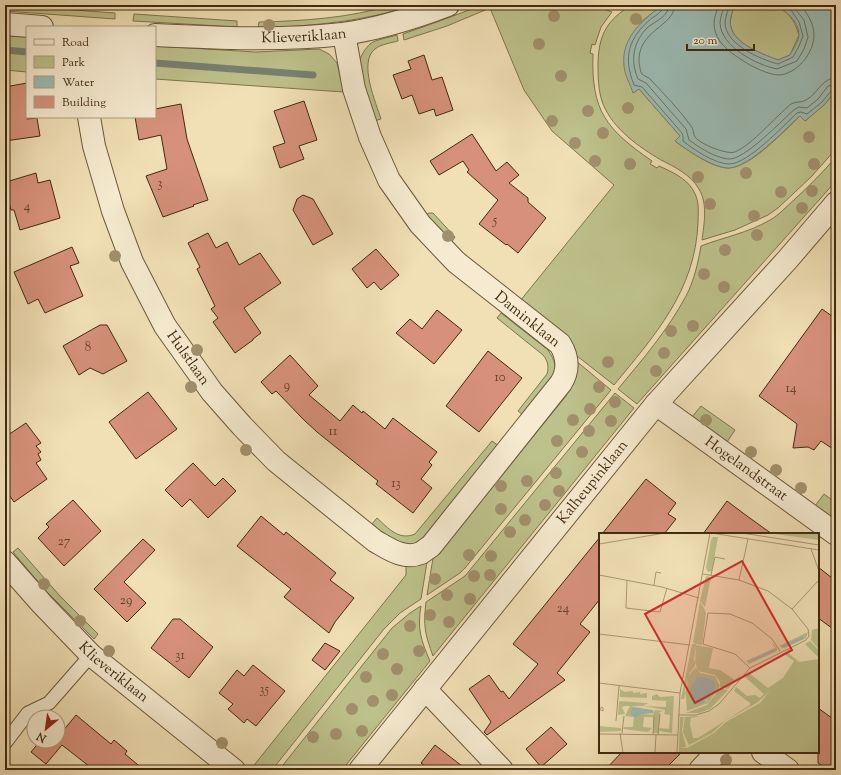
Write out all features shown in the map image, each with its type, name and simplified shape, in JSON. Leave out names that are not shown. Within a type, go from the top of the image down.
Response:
[{"type":"street","name":"Klieveriklaan","points":[[156,35],[231,38],[289,38],[344,34],[394,24],[448,5]]},
{"type":"street","points":[[5,24],[30,26]]},
{"type":"street","name":"Daminklaan","points":[[344,34],[354,89],[370,137],[389,180],[420,224],[456,262],[560,344],[565,352],[567,368],[561,383],[432,546],[420,553],[405,555],[392,551],[376,541]]},
{"type":"street","name":"Hulstlaan","points":[[89,118],[94,146],[113,211],[132,262],[165,326],[212,392],[276,461],[376,541]]},
{"type":"street","name":"Kalheupinklaan","points":[[360,770],[656,404],[783,265],[836,203]]},
{"type":"street","name":"Hogelandstraat","points":[[656,404],[836,534]]},
{"type":"street","name":"Klieveriklaan","points":[[5,562],[42,604],[91,655],[234,770]]},
{"type":"street","points":[[425,690],[502,770]]},
{"type":"street","points":[[700,770],[716,753]]},
{"type":"street","points":[[764,753],[788,770]]},
{"type":"lane","points":[[5,743],[28,713],[49,703],[91,655]]},
{"type":"green space","points":[[5,5],[115,13],[115,19],[5,11]]},
{"type":"green space","points":[[392,5],[413,5],[394,11],[337,22],[258,28],[259,22],[292,21],[343,16]]},
{"type":"green space","points":[[482,5],[593,5],[612,12],[601,27],[595,45],[592,44],[590,53],[593,54],[595,90],[604,117],[623,139],[652,161],[650,164],[657,168],[659,166],[674,173],[687,182],[697,198],[698,223],[695,247],[689,270],[681,291],[658,330],[614,385],[572,352],[520,301],[614,185],[552,131],[524,90],[490,8],[447,26],[404,40],[403,34]]},
{"type":"green space","points":[[631,5],[662,5],[641,22],[633,93],[639,89],[680,136],[675,141],[708,162],[729,168],[747,162],[767,147],[800,116],[805,121],[824,105],[836,91],[836,149],[811,177],[778,208],[768,215],[735,230],[702,240],[704,201],[696,184],[682,172],[636,143],[620,129],[607,113],[600,94],[598,62],[600,43],[606,28],[616,16]]},
{"type":"green space","points":[[736,5],[767,5],[783,10],[795,24],[799,35],[790,55],[778,60],[754,50],[738,39],[733,33],[731,25],[733,9]]},
{"type":"green space","points":[[134,14],[237,21],[237,27],[133,21]]},
{"type":"green space","points":[[397,35],[398,41],[380,46],[370,55],[368,73],[372,93],[381,119],[374,121],[362,82],[360,66],[361,56],[373,42]]},
{"type":"green space","points":[[5,36],[26,37],[26,72],[5,70]]},
{"type":"green space","points":[[156,46],[256,52],[319,49],[329,54],[337,63],[344,92],[156,79]]},
{"type":"green space","points":[[836,157],[836,181],[637,404],[618,389],[654,344],[679,309],[691,284],[701,246],[745,232],[773,218],[806,189]]},
{"type":"green space","points":[[433,213],[455,237],[451,243],[426,215]]},
{"type":"green space","points":[[501,313],[548,350],[555,363],[555,371],[548,384],[523,415],[518,411],[547,374],[548,364],[543,355],[497,318]]},
{"type":"green space","points":[[575,360],[611,390],[465,568],[427,595],[433,558],[566,396],[573,381]]},
{"type":"green space","points":[[615,393],[634,408],[433,656],[425,630],[426,602],[465,576]]},
{"type":"green space","points":[[701,406],[735,430],[727,442],[692,417]]},
{"type":"green space","points":[[492,441],[499,446],[424,538],[413,545],[403,545],[391,539],[372,524],[377,518],[399,535],[409,536],[415,534]]},
{"type":"green space","points":[[824,494],[836,503],[836,521],[815,506]]},
{"type":"green space","points":[[18,548],[60,596],[98,634],[94,639],[45,590],[13,552]]},
{"type":"green space","points":[[427,562],[421,599],[400,613],[384,629],[272,770],[251,769],[406,575],[406,566],[414,566]]},
{"type":"green space","points":[[421,606],[419,621],[420,628],[424,647],[430,661],[342,770],[279,770],[392,628]]},
{"type":"water","points":[[662,5],[736,5],[731,17],[733,33],[738,39],[754,50],[778,60],[790,55],[797,42],[799,34],[794,21],[776,5],[836,5],[836,91],[824,105],[805,121],[800,116],[766,147],[747,161],[729,168],[708,162],[675,141],[680,136],[639,89],[633,93],[625,72],[624,61],[628,41],[639,26]]},
{"type":"building","points":[[424,55],[432,80],[442,77],[453,110],[436,116],[434,109],[419,114],[412,95],[402,99],[393,75],[411,69],[408,61]]},
{"type":"building","points":[[26,83],[26,118],[37,118],[40,136],[5,141],[5,87]]},
{"type":"building","points":[[304,101],[317,140],[299,146],[304,159],[280,168],[273,147],[285,143],[274,111]]},
{"type":"building","points":[[181,104],[187,139],[208,200],[163,217],[146,176],[167,169],[161,135],[139,140],[135,118],[156,118],[156,109]]},
{"type":"building","points":[[472,134],[496,171],[507,162],[519,175],[509,183],[528,198],[528,202],[546,218],[518,253],[479,224],[498,200],[467,172],[469,170],[463,161],[439,175],[430,161]]},
{"type":"building","points":[[36,173],[38,183],[50,180],[60,218],[20,230],[14,210],[11,210],[6,192],[9,191],[6,182]]},
{"type":"building","points":[[303,195],[313,199],[333,234],[313,245],[293,210],[297,199]]},
{"type":"building","points":[[208,233],[216,248],[227,242],[239,265],[260,253],[281,283],[244,308],[261,333],[235,353],[213,322],[218,318],[211,309],[215,306],[197,269],[200,267],[188,243]]},
{"type":"building","points":[[72,247],[79,263],[70,266],[83,296],[45,313],[38,299],[28,304],[14,272]]},
{"type":"building","points":[[376,249],[399,275],[381,290],[374,282],[367,288],[352,269]]},
{"type":"building","points":[[822,309],[836,319],[836,451],[821,441],[814,450],[808,447],[793,448],[797,424],[759,396]]},
{"type":"building","points":[[437,310],[462,330],[434,364],[396,333],[410,319],[422,329]]},
{"type":"building","points":[[100,325],[107,325],[127,361],[103,374],[90,368],[79,375],[63,346]]},
{"type":"building","points":[[488,351],[522,378],[479,432],[446,406]]},
{"type":"building","points":[[290,355],[318,386],[309,395],[340,421],[353,405],[385,429],[393,418],[437,452],[429,462],[432,465],[421,479],[432,488],[413,513],[376,484],[378,481],[317,432],[276,391],[272,394],[261,382]]},
{"type":"building","points":[[148,392],[177,429],[136,459],[109,422]]},
{"type":"building","points":[[26,423],[41,443],[36,446],[41,452],[38,454],[41,460],[36,463],[47,479],[14,502],[5,489],[5,437]]},
{"type":"building","points":[[193,463],[215,486],[223,478],[236,491],[208,518],[190,499],[182,507],[165,490]]},
{"type":"building","points":[[646,479],[676,503],[668,514],[676,519],[665,533],[603,533]]},
{"type":"building","points":[[73,500],[101,531],[64,566],[38,538],[49,527],[46,524]]},
{"type":"building","points":[[727,501],[771,533],[704,533]]},
{"type":"building","points":[[261,516],[284,535],[286,532],[336,573],[330,580],[354,598],[335,622],[329,633],[284,597],[291,589],[237,546]]},
{"type":"building","points":[[599,538],[599,600],[580,624],[590,632],[557,673],[565,680],[487,735],[484,732],[491,722],[469,689],[489,675],[501,692],[503,691],[509,699],[538,664],[513,644]]},
{"type":"building","points":[[143,539],[155,550],[124,582],[146,603],[127,622],[94,589]]},
{"type":"building","points":[[819,568],[836,581],[836,631],[819,619]]},
{"type":"building","points":[[173,619],[180,619],[213,647],[189,678],[151,648]]},
{"type":"building","points":[[325,643],[340,651],[325,670],[312,660]]},
{"type":"building","points":[[253,665],[285,691],[256,726],[247,719],[244,723],[228,709],[233,704],[219,693],[237,670],[244,676]]},
{"type":"building","points":[[819,709],[836,721],[836,770],[828,770],[818,763]]},
{"type":"building","points":[[76,715],[111,744],[114,740],[127,751],[125,754],[144,770],[94,770],[66,748],[66,727]]},
{"type":"building","points":[[551,727],[567,744],[541,767],[526,749]]},
{"type":"building","points":[[435,745],[467,770],[430,770],[421,763]]},
{"type":"building","points":[[33,749],[59,749],[46,764],[31,752]]},
{"type":"building","points":[[621,753],[681,753],[664,770],[605,770]]},
{"type":"waterway","points":[[5,50],[26,52]]},
{"type":"waterway","points":[[156,63],[313,75]]}]
